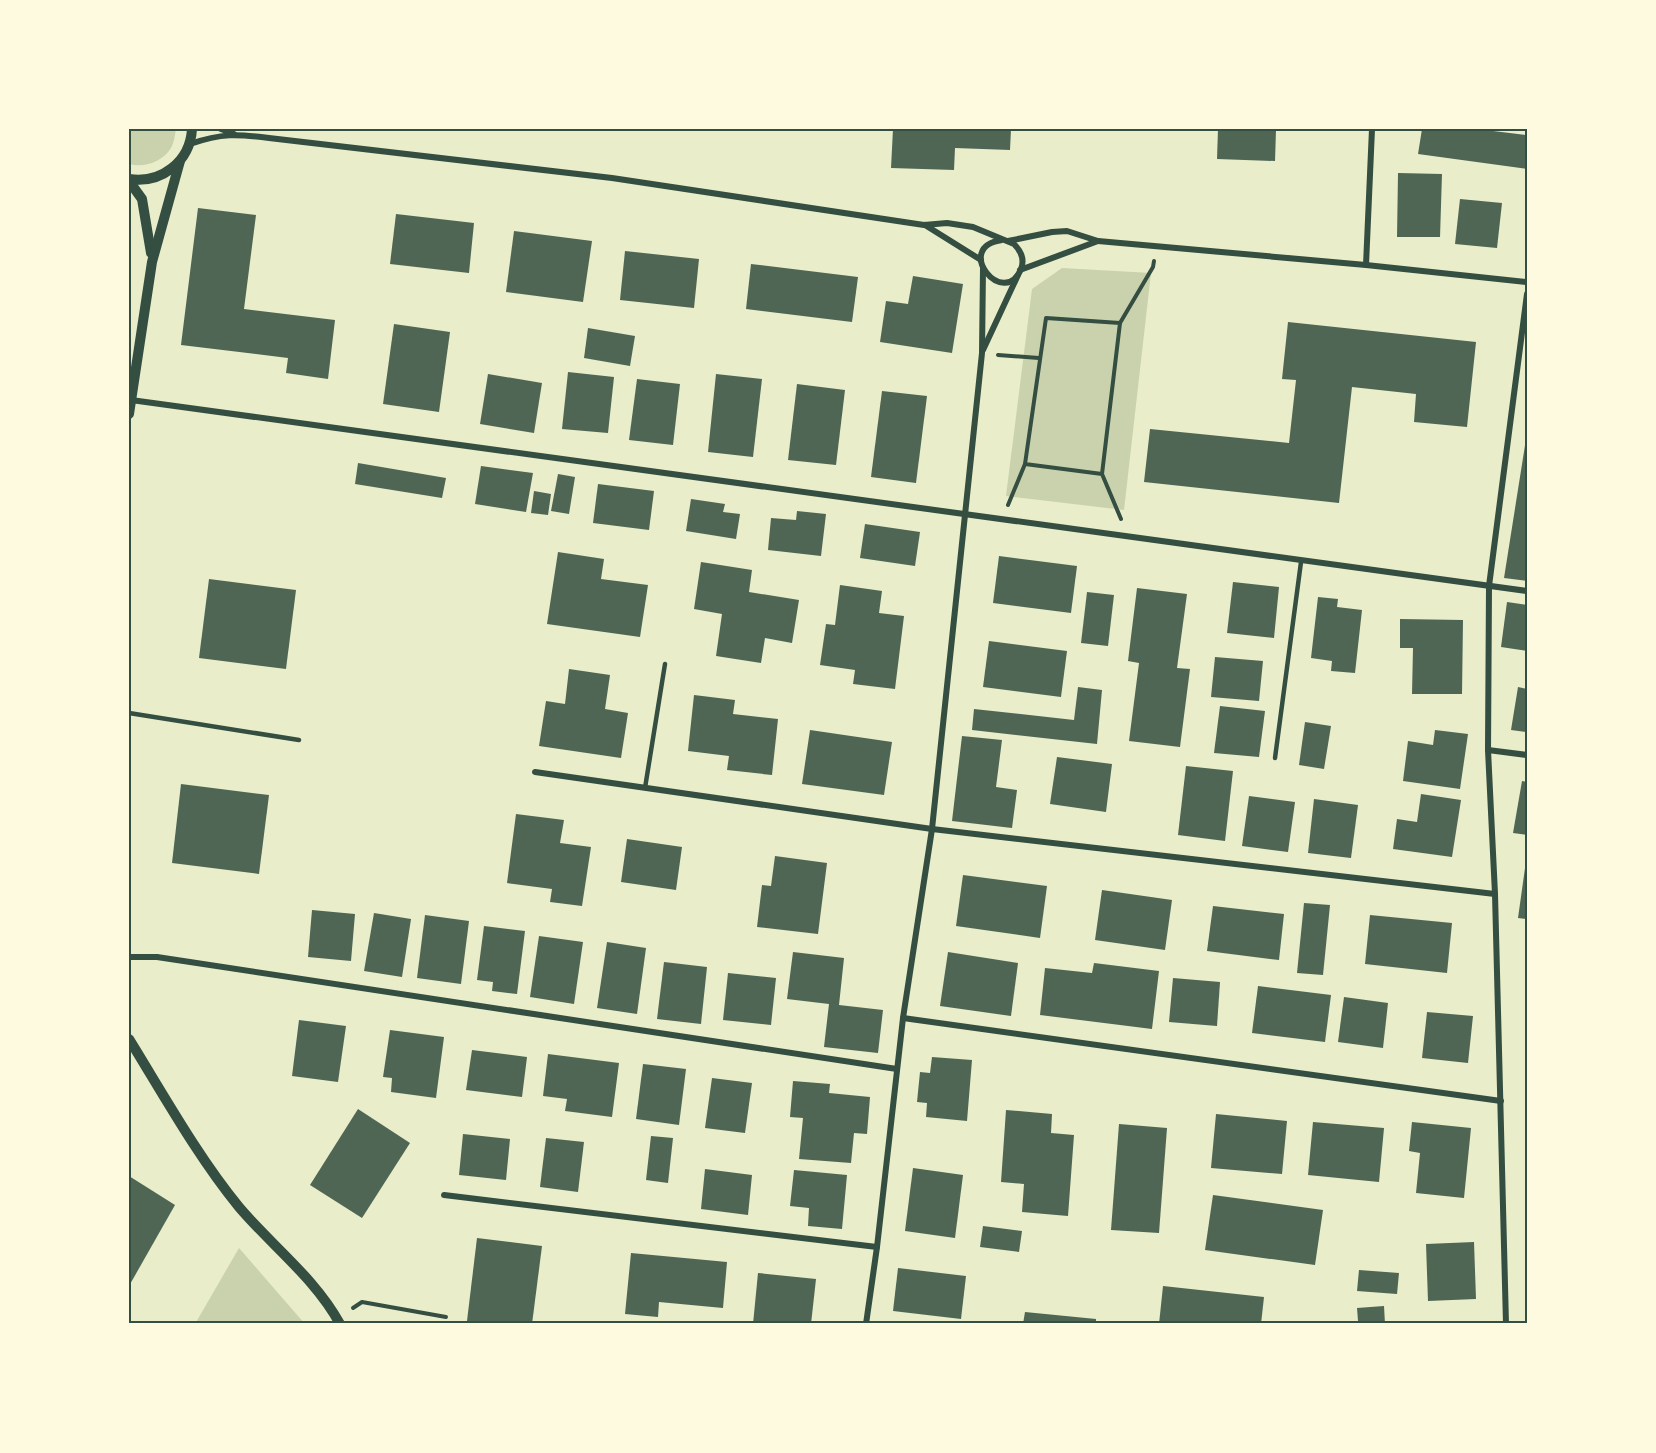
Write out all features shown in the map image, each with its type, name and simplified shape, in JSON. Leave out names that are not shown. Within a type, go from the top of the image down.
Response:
[{"type":"street","points":[[129,414],[152,262],[170,190],[180,161],[189,144],[192,129]]},
{"type":"street","points":[[221,129],[234,134],[612,178],[924,225],[973,226],[1014,244],[1022,254],[1023,261],[982,353]]},
{"type":"street","points":[[1366,265],[1372,129]]},
{"type":"street","points":[[189,144],[234,134]]},
{"type":"street","points":[[129,180],[147,180],[157,177],[169,171],[180,161]]},
{"type":"street","points":[[129,180],[142,198],[152,262]]},
{"type":"street","points":[[924,225],[981,261]]},
{"type":"street","points":[[1098,241],[1020,272],[1009,281],[996,281],[986,274],[981,261],[986,248],[996,241],[1067,231],[1098,241],[1527,282]]},
{"type":"street","points":[[866,1324],[903,1018],[932,829],[982,353],[983,268]]},
{"type":"street","points":[[1506,1324],[1495,894],[1488,750],[1489,586],[1527,294]]},
{"type":"street","points":[[131,399],[965,516],[1527,591]]},
{"type":"street","points":[[1488,750],[1527,755]]},
{"type":"street","points":[[535,772],[932,829],[1495,894]]},
{"type":"street","points":[[129,957],[157,957],[897,1069]]},
{"type":"street","points":[[903,1018],[1501,1101]]},
{"type":"street","points":[[129,1038],[226,1190],[240,1208],[319,1291],[338,1322]]},
{"type":"street","points":[[444,1195],[877,1247]]},
{"type":"lane","points":[[1275,758],[1301,562]]},
{"type":"lane","points":[[645,788],[664,664]]},
{"type":"lane","points":[[129,713],[299,740]]},
{"type":"path","points":[[1128,537],[1102,474],[1120,323],[1153,267],[1156,247]]},
{"type":"path","points":[[1001,520],[1025,464],[1046,318],[1120,323]]},
{"type":"path","points":[[982,353],[1039,358]]},
{"type":"path","points":[[1025,464],[1102,474]]},
{"type":"path","points":[[338,1322],[362,1302],[446,1317]]},
{"type":"green space","points":[[129,129],[176,129],[173,144],[163,157],[153,163],[135,165],[129,164]]},
{"type":"green space","points":[[1062,268],[1151,273],[1124,510],[1006,496],[1032,289]]},
{"type":"green space","points":[[239,1248],[305,1324],[195,1324]]},
{"type":"building","points":[[893,129],[1011,129],[1010,150],[955,148],[954,170],[891,168]]},
{"type":"building","points":[[1218,129],[1276,129],[1275,161],[1217,159]]},
{"type":"building","points":[[1422,129],[1477,129],[1527,135],[1527,169],[1418,154]]},
{"type":"building","points":[[1398,173],[1442,174],[1440,237],[1397,237]]},
{"type":"building","points":[[1460,199],[1502,203],[1497,248],[1455,244]]},
{"type":"building","points":[[198,208],[256,215],[244,309],[335,320],[328,379],[286,373],[288,358],[181,345]]},
{"type":"building","points":[[396,214],[474,223],[469,273],[390,264]]},
{"type":"building","points":[[514,231],[592,241],[583,302],[506,292]]},
{"type":"building","points":[[625,251],[699,259],[694,308],[620,300]]},
{"type":"building","points":[[751,264],[858,277],[852,322],[746,309]]},
{"type":"building","points":[[913,276],[963,284],[952,353],[880,342],[886,301],[908,304]]},
{"type":"building","points":[[1288,322],[1476,342],[1467,427],[1414,422],[1416,394],[1352,387],[1339,503],[1144,482],[1150,429],[1289,443],[1296,380],[1282,379]]},
{"type":"building","points":[[394,324],[450,332],[439,412],[383,404]]},
{"type":"building","points":[[588,328],[635,336],[630,366],[584,358]]},
{"type":"building","points":[[568,372],[614,377],[608,433],[562,429]]},
{"type":"building","points":[[488,374],[542,383],[534,433],[480,424]]},
{"type":"building","points":[[716,374],[762,379],[753,457],[708,452]]},
{"type":"building","points":[[637,379],[680,384],[673,445],[629,440]]},
{"type":"building","points":[[797,384],[845,390],[836,465],[788,460]]},
{"type":"building","points":[[882,391],[927,396],[916,483],[871,477]]},
{"type":"building","points":[[1527,439],[1527,581],[1504,578]]},
{"type":"building","points":[[358,463],[446,478],[442,498],[355,484]]},
{"type":"building","points":[[481,466],[533,473],[526,512],[475,504]]},
{"type":"building","points":[[558,474],[575,477],[569,514],[551,511]]},
{"type":"building","points":[[598,484],[654,491],[649,530],[593,523]]},
{"type":"building","points":[[534,491],[551,494],[548,515],[531,513]]},
{"type":"building","points":[[691,499],[725,504],[723,512],[740,514],[736,539],[686,531]]},
{"type":"building","points":[[797,511],[826,514],[821,556],[768,550],[771,518],[796,520]]},
{"type":"building","points":[[865,524],[920,532],[915,566],[860,558]]},
{"type":"building","points":[[558,552],[604,559],[601,579],[648,585],[640,637],[547,624]]},
{"type":"building","points":[[999,556],[1077,566],[1071,613],[993,603]]},
{"type":"building","points":[[701,562],[752,570],[749,592],[799,600],[792,643],[765,638],[761,663],[716,656],[722,614],[694,609]]},
{"type":"building","points":[[209,579],[296,590],[286,669],[199,658]]},
{"type":"building","points":[[1233,582],[1279,587],[1274,638],[1227,633]]},
{"type":"building","points":[[840,585],[882,591],[879,613],[904,616],[895,689],[853,684],[855,670],[820,665],[826,624],[835,625]]},
{"type":"building","points":[[1137,588],[1187,594],[1177,668],[1190,669],[1180,747],[1129,741],[1139,663],[1128,661]]},
{"type":"building","points":[[1087,592],[1114,595],[1108,646],[1081,643]]},
{"type":"building","points":[[1318,597],[1338,599],[1337,607],[1362,610],[1355,673],[1331,671],[1332,661],[1311,658]]},
{"type":"building","points":[[1507,602],[1527,605],[1527,651],[1501,647]]},
{"type":"building","points":[[1400,619],[1463,620],[1462,694],[1412,694],[1413,648],[1400,648]]},
{"type":"building","points":[[989,641],[1067,651],[1061,697],[983,687]]},
{"type":"building","points":[[1215,657],[1263,661],[1259,701],[1211,697]]},
{"type":"building","points":[[569,669],[610,675],[605,709],[628,713],[621,758],[539,746],[546,701],[565,704]]},
{"type":"building","points":[[1078,687],[1102,690],[1097,744],[972,730],[974,709],[1074,720]]},
{"type":"building","points":[[1518,687],[1527,689],[1527,732],[1511,730]]},
{"type":"building","points":[[694,695],[735,700],[733,714],[778,719],[772,775],[727,770],[729,756],[688,751]]},
{"type":"building","points":[[1220,706],[1265,711],[1259,757],[1214,753]]},
{"type":"building","points":[[1305,722],[1331,726],[1324,769],[1299,765]]},
{"type":"building","points":[[810,730],[892,742],[884,795],[802,784]]},
{"type":"building","points":[[1435,730],[1468,734],[1460,789],[1403,781],[1408,741],[1433,745]]},
{"type":"building","points":[[962,736],[1002,740],[996,787],[1017,790],[1012,828],[952,821]]},
{"type":"building","points":[[1057,757],[1112,764],[1106,812],[1050,804]]},
{"type":"building","points":[[1186,766],[1233,771],[1225,841],[1178,835]]},
{"type":"building","points":[[1522,781],[1527,782],[1527,835],[1513,833]]},
{"type":"building","points":[[181,784],[269,795],[259,874],[172,863]]},
{"type":"building","points":[[1421,794],[1461,800],[1452,857],[1393,849],[1397,819],[1417,822]]},
{"type":"building","points":[[1249,796],[1295,802],[1288,852],[1242,846]]},
{"type":"building","points":[[1314,799],[1358,805],[1351,858],[1308,853]]},
{"type":"building","points":[[516,814],[564,820],[560,843],[591,847],[582,906],[550,902],[552,889],[507,883]]},
{"type":"building","points":[[627,839],[682,847],[676,890],[621,882]]},
{"type":"building","points":[[775,856],[827,863],[818,934],[757,927],[762,885],[771,886]]},
{"type":"building","points":[[1525,868],[1527,868],[1527,919],[1518,918]]},
{"type":"building","points":[[963,875],[1047,886],[1040,938],[956,926]]},
{"type":"building","points":[[1102,890],[1172,900],[1165,950],[1095,940]]},
{"type":"building","points":[[1304,903],[1330,905],[1323,975],[1297,973]]},
{"type":"building","points":[[1213,906],[1284,914],[1279,960],[1207,951]]},
{"type":"building","points":[[312,910],[355,914],[351,961],[308,957]]},
{"type":"building","points":[[374,913],[411,919],[402,977],[364,971]]},
{"type":"building","points":[[425,915],[469,921],[461,984],[417,978]]},
{"type":"building","points":[[1370,915],[1452,923],[1447,973],[1365,964]]},
{"type":"building","points":[[484,926],[525,931],[517,994],[492,991],[493,982],[477,980]]},
{"type":"building","points":[[539,936],[583,942],[574,1004],[530,997]]},
{"type":"building","points":[[607,942],[646,948],[637,1014],[597,1008]]},
{"type":"building","points":[[793,952],[844,958],[839,1005],[883,1010],[878,1053],[824,1047],[829,1004],[787,999]]},
{"type":"building","points":[[948,952],[1018,963],[1011,1016],[940,1006]]},
{"type":"building","points":[[664,962],[707,967],[701,1024],[657,1019]]},
{"type":"building","points":[[1094,963],[1159,971],[1152,1029],[1040,1015],[1045,968],[1092,973]]},
{"type":"building","points":[[728,973],[776,978],[771,1025],[723,1020]]},
{"type":"building","points":[[1173,978],[1220,982],[1217,1026],[1169,1022]]},
{"type":"building","points":[[1258,986],[1331,995],[1325,1042],[1252,1033]]},
{"type":"building","points":[[1344,997],[1388,1003],[1383,1048],[1338,1042]]},
{"type":"building","points":[[1427,1012],[1473,1016],[1468,1063],[1422,1058]]},
{"type":"building","points":[[299,1020],[346,1026],[338,1082],[292,1076]]},
{"type":"building","points":[[390,1030],[444,1037],[436,1098],[391,1092],[392,1078],[383,1077]]},
{"type":"building","points":[[472,1050],[527,1057],[522,1097],[466,1090]]},
{"type":"building","points":[[548,1054],[619,1063],[612,1117],[565,1111],[567,1099],[543,1096]]},
{"type":"building","points":[[932,1057],[972,1060],[967,1121],[926,1117],[927,1103],[917,1102],[920,1072],[930,1073]]},
{"type":"building","points":[[643,1064],[686,1069],[679,1125],[636,1119]]},
{"type":"building","points":[[712,1078],[752,1083],[745,1133],[705,1128]]},
{"type":"building","points":[[793,1081],[830,1084],[829,1093],[870,1097],[867,1134],[854,1133],[851,1163],[799,1159],[803,1118],[790,1117]]},
{"type":"building","points":[[358,1109],[410,1143],[362,1218],[310,1185]]},
{"type":"building","points":[[1006,1110],[1052,1114],[1051,1133],[1074,1135],[1068,1216],[1022,1212],[1024,1184],[1001,1182]]},
{"type":"building","points":[[1216,1114],[1287,1121],[1282,1174],[1211,1168]]},
{"type":"building","points":[[1313,1122],[1384,1128],[1379,1182],[1308,1175]]},
{"type":"building","points":[[1412,1122],[1471,1128],[1464,1198],[1416,1193],[1420,1153],[1409,1151]]},
{"type":"building","points":[[1119,1124],[1167,1128],[1159,1233],[1111,1230]]},
{"type":"building","points":[[463,1134],[510,1139],[506,1180],[459,1175]]},
{"type":"building","points":[[651,1136],[673,1138],[668,1183],[646,1180]]},
{"type":"building","points":[[546,1138],[584,1142],[578,1192],[540,1187]]},
{"type":"building","points":[[913,1168],[963,1175],[955,1238],[905,1231]]},
{"type":"building","points":[[705,1169],[752,1175],[748,1215],[701,1209]]},
{"type":"building","points":[[794,1170],[847,1175],[842,1229],[808,1226],[809,1208],[790,1206]]},
{"type":"building","points":[[129,1176],[175,1205],[129,1286]]},
{"type":"building","points":[[1213,1195],[1323,1210],[1315,1265],[1205,1250]]},
{"type":"building","points":[[983,1226],[1022,1231],[1019,1252],[980,1247]]},
{"type":"building","points":[[477,1238],[542,1246],[532,1324],[491,1324],[467,1321]]},
{"type":"building","points":[[1474,1242],[1476,1299],[1428,1301],[1426,1244]]},
{"type":"building","points":[[631,1253],[727,1262],[723,1308],[659,1302],[658,1317],[625,1314]]},
{"type":"building","points":[[898,1268],[966,1276],[961,1319],[893,1311]]},
{"type":"building","points":[[1359,1270],[1399,1273],[1397,1294],[1357,1291]]},
{"type":"building","points":[[758,1273],[816,1279],[811,1324],[753,1324]]},
{"type":"building","points":[[1163,1286],[1264,1297],[1261,1324],[1159,1324]]},
{"type":"building","points":[[1384,1306],[1385,1324],[1339,1324],[1339,1322],[1358,1321],[1357,1308]]},
{"type":"building","points":[[1025,1312],[1096,1319],[1096,1324],[1023,1324]]}]
